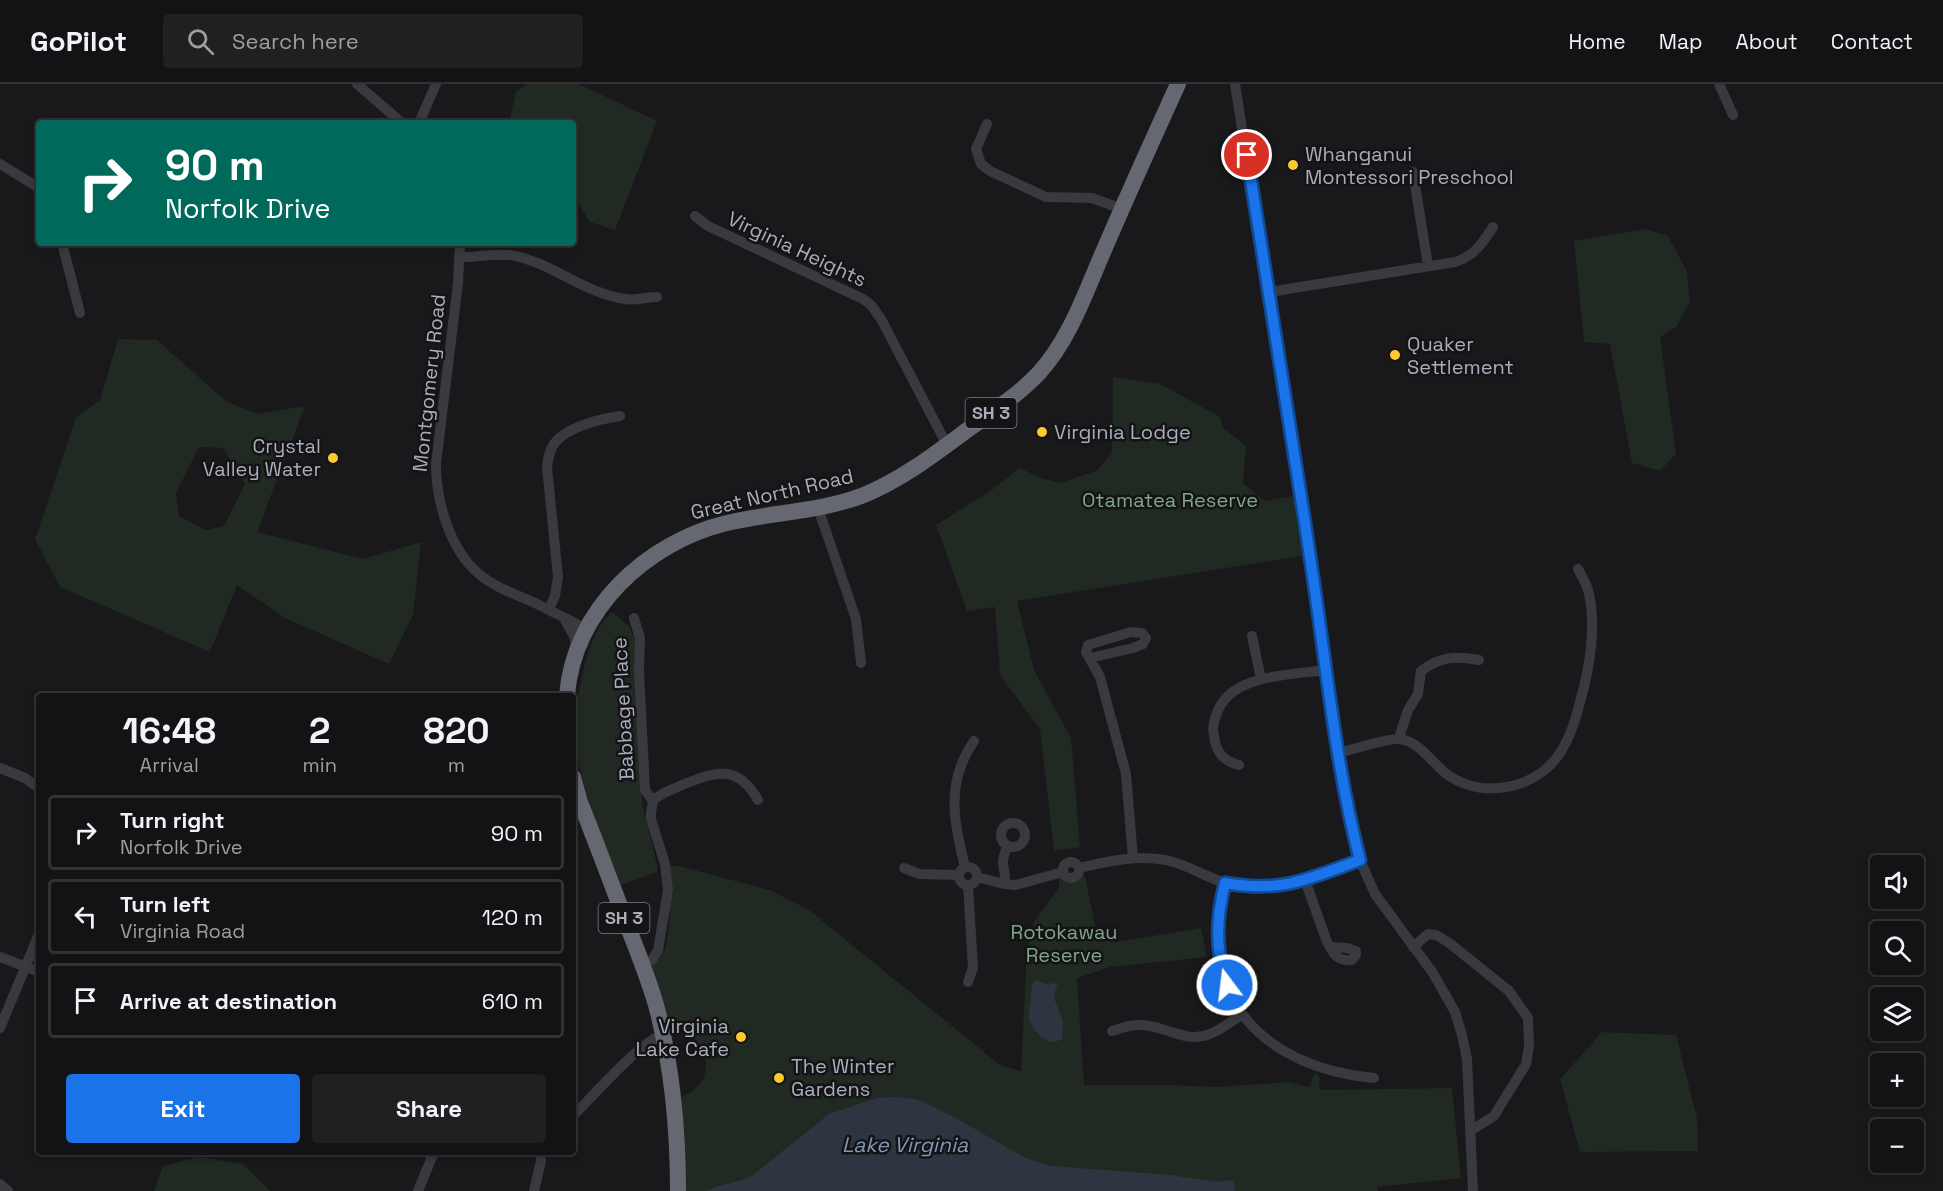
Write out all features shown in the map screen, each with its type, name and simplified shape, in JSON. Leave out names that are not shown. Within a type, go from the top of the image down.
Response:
[{"type":"highway","name":"Great North Road","points":[[568,693],[576,654],[587,629],[610,595],[645,562],[674,542],[708,528],[818,508],[880,488],[947,446],[1014,396],[1039,373],[1054,354],[1076,314],[1178,84]]},
{"type":"highway","name":"SH 3","points":[[576,788],[656,1005],[670,1077],[677,1140],[678,1191]]},
{"type":"street","points":[[357,84],[399,120]]},
{"type":"street","points":[[420,120],[436,84]]},
{"type":"street","points":[[1235,84],[1269,292],[1338,753],[1349,811],[1360,860],[1375,894],[1445,992],[1455,1012],[1467,1059],[1473,1191]]},
{"type":"street","points":[[1719,84],[1733,115]]},
{"type":"street","points":[[987,124],[976,149],[981,164],[990,171],[1046,197],[1092,198],[1122,209]]},
{"type":"street","points":[[0,164],[36,186]]},
{"type":"street","points":[[1413,172],[1428,266]]},
{"type":"street","name":"Virginia Heights","points":[[695,216],[708,226],[863,299],[871,305],[881,319],[947,446]]},
{"type":"street","points":[[1269,292],[1455,262],[1471,255],[1480,247],[1493,227]]},
{"type":"street","points":[[63,246],[80,313]]},
{"type":"street","name":"Montgomery Road","points":[[460,246],[436,464],[440,504],[448,527],[459,547],[480,575],[587,629]]},
{"type":"street","points":[[460,257],[508,254],[540,263],[586,287],[624,299],[657,297]]},
{"type":"street","points":[[549,609],[555,596],[558,577],[548,481],[549,455],[558,439],[566,433],[599,419],[620,416]]},
{"type":"street","points":[[818,508],[856,619],[861,663]]},
{"type":"street","points":[[1338,753],[1399,738],[1413,744],[1428,755],[1441,771],[1454,779],[1480,789],[1504,788],[1541,773],[1559,754],[1575,724],[1586,683],[1592,639],[1589,593],[1578,569]]},
{"type":"street","points":[[563,617],[574,638],[576,654]]},
{"type":"street","name":"Babbage Place","points":[[634,618],[640,638],[639,672],[645,790],[653,801],[651,819],[665,864],[669,890],[658,950],[652,960],[642,964]]},
{"type":"street","points":[[1094,657],[1133,648],[1143,644],[1146,638],[1142,633],[1131,632],[1088,645],[1086,652],[1094,657],[1126,774],[1133,858]]},
{"type":"street","points":[[1252,636],[1261,679]]},
{"type":"street","points":[[1399,738],[1408,710],[1418,694],[1421,671],[1434,661],[1460,657],[1479,660]]},
{"type":"street","points":[[1239,765],[1227,762],[1220,754],[1213,732],[1215,719],[1225,697],[1246,683],[1326,670]]},
{"type":"street","points":[[904,868],[919,874],[962,871],[973,868],[977,877],[973,884],[968,885],[961,882],[962,871],[954,799],[962,760],[974,741]]},
{"type":"street","points":[[0,768],[36,786]]},
{"type":"street","points":[[653,801],[661,794],[718,772],[737,777],[753,791],[758,800]]},
{"type":"street","points":[[1004,884],[1002,857],[1008,846]]},
{"type":"street","points":[[977,877],[1004,884],[1023,884],[1063,872],[1063,866],[1068,862],[1076,863],[1079,868],[1133,858],[1170,861],[1191,867],[1225,883],[1264,887],[1283,886],[1305,880],[1360,860]]},
{"type":"street","points":[[1305,880],[1330,947]]},
{"type":"street","points":[[1225,883],[1217,921],[1218,951],[1233,1000],[1251,1026],[1267,1040],[1303,1061],[1349,1075],[1374,1078]]},
{"type":"street","points":[[968,885],[973,968],[968,982]]},
{"type":"street","points":[[1413,946],[1428,934],[1436,935],[1448,942],[1509,991],[1528,1018],[1529,1046],[1526,1064],[1494,1116],[1470,1131]]},
{"type":"street","points":[[0,1028],[36,940]]},
{"type":"street","points":[[0,957],[36,971]]},
{"type":"street","points":[[1112,1031],[1138,1024],[1189,1038],[1200,1037],[1221,1029],[1242,1014]]},
{"type":"street","points":[[576,1113],[643,1046],[656,1036],[663,1035]]},
{"type":"street","points":[[418,1191],[433,1155]]},
{"type":"street","points":[[534,1191],[540,1155]]},
{"type":"green space","points":[[527,84],[579,84],[657,121],[615,230],[590,222],[576,201],[576,120],[511,120],[516,92]]},
{"type":"green space","points":[[1646,229],[1668,236],[1687,271],[1690,302],[1676,327],[1660,337],[1676,454],[1660,471],[1632,463],[1610,344],[1584,342],[1574,241]]},
{"type":"green space","points":[[118,339],[157,340],[227,402],[258,414],[305,406],[257,532],[363,559],[421,542],[413,615],[389,664],[285,618],[237,585],[210,652],[60,587],[35,539],[76,417],[100,400]],"holes":[[[199,447],[223,448],[245,484],[224,526],[205,530],[179,516],[176,493]]]},
{"type":"green space","name":"Otamatea Reserve","points":[[1113,377],[1160,384],[1220,417],[1223,428],[1246,446],[1243,483],[1265,501],[1293,496],[1302,556],[1017,601],[1034,670],[1071,738],[1080,847],[1054,851],[1040,729],[1000,675],[995,607],[967,611],[936,525],[993,489],[1020,468],[1041,478],[1060,483],[1096,471],[1112,453]]},
{"type":"green space","points":[[612,612],[629,626],[635,639],[642,803],[658,869],[657,872],[621,885],[586,793],[576,746],[577,700],[587,657],[598,629]]},
{"type":"green space","name":"Rotokawau Reserve","points":[[667,866],[679,866],[770,890],[809,910],[1000,1065],[1021,1071],[1027,950],[1034,922],[1059,887],[1059,874],[1085,876],[1096,930],[1116,942],[1201,928],[1207,957],[1110,967],[1077,978],[1084,1085],[1216,1087],[1289,1082],[1309,1087],[1315,1073],[1320,1077],[1321,1090],[1452,1088],[1461,1178],[1377,1187],[1378,1191],[682,1191],[677,1100],[701,1083],[707,1053],[692,1035],[667,1020],[650,960],[665,950],[669,928]]},
{"type":"green space","points":[[1602,1032],[1676,1035],[1697,1119],[1698,1151],[1580,1152],[1560,1079]]},
{"type":"green space","points":[[199,1157],[243,1164],[270,1191],[154,1191],[163,1166]]},
{"type":"water","points":[[1035,980],[1046,984],[1058,983],[1055,1000],[1062,1017],[1062,1039],[1052,1042],[1045,1040],[1030,1022],[1029,1013]]},
{"type":"water","name":"Lake Virginia","points":[[877,1098],[916,1099],[926,1103],[1025,1158],[1052,1166],[1171,1175],[1216,1182],[1233,1180],[1235,1191],[706,1191],[753,1175],[829,1114]]},
{"type":"place","name":"Whanganui Montessori Preschool","points":[[1293,165]]},
{"type":"place","name":"Quaker Settlement","points":[[1395,355]]},
{"type":"place","name":"Virginia Lodge","points":[[1042,432]]},
{"type":"place","name":"Crystal Valley Water","points":[[333,458]]},
{"type":"place","name":"Virginia Lake Cafe","points":[[741,1037]]},
{"type":"place","name":"The Winter Gardens","points":[[779,1078]]},
{"type":"route","points":[[1227,985],[1221,968],[1217,935],[1219,906],[1225,883],[1244,886],[1283,886],[1360,860],[1338,753],[1247,155]]}]
